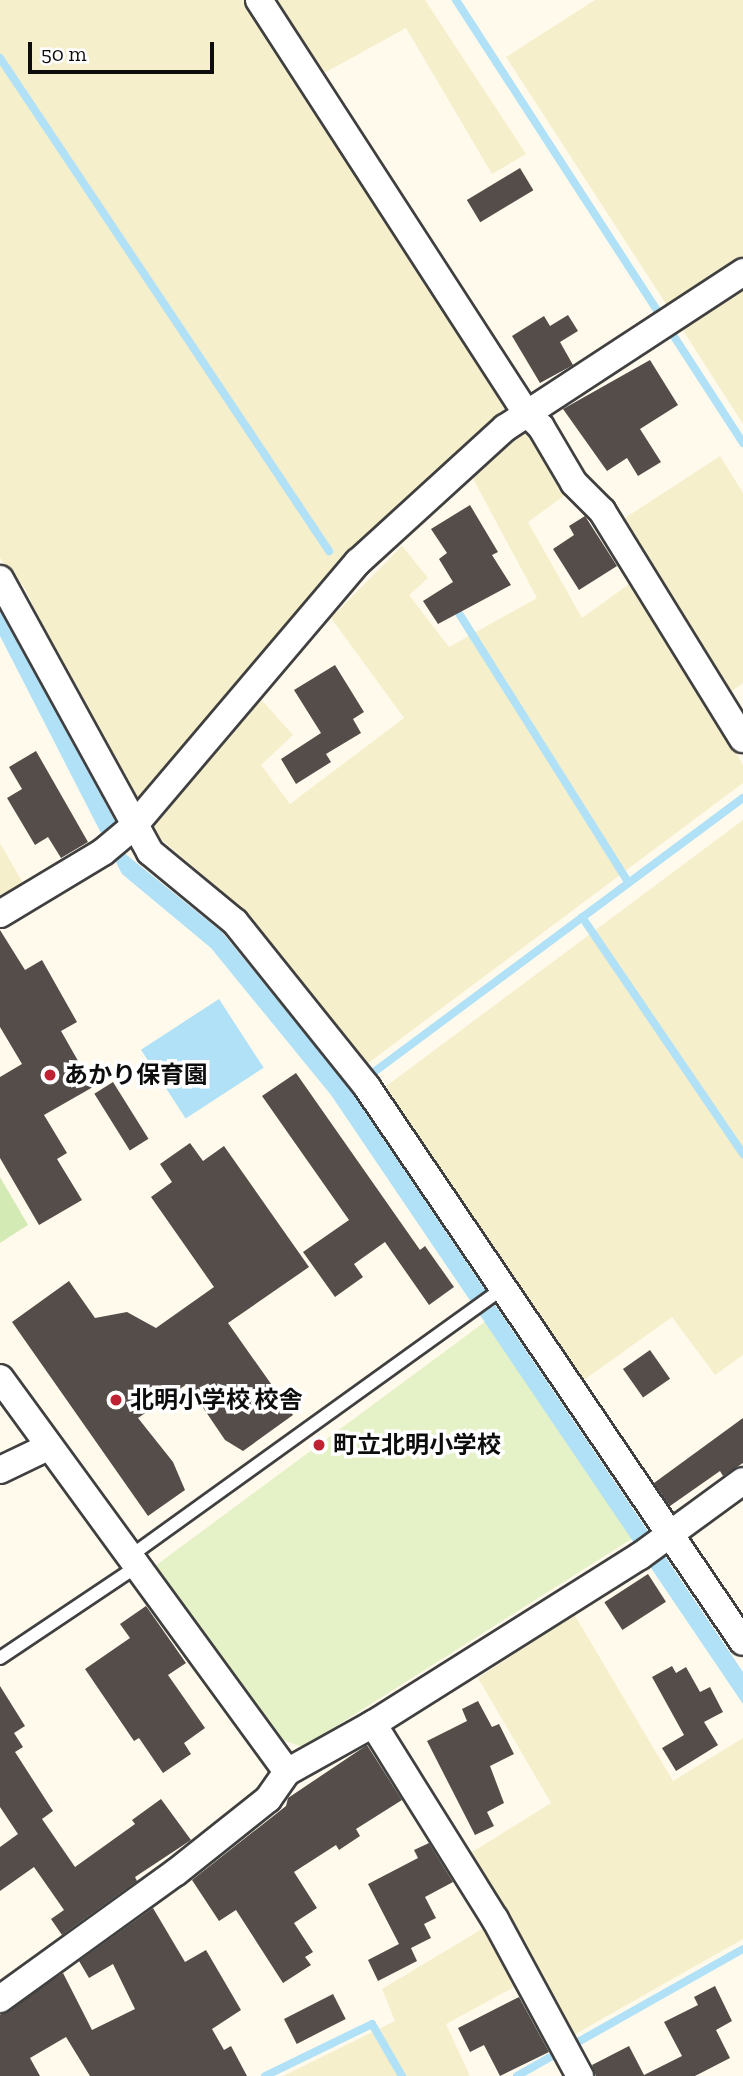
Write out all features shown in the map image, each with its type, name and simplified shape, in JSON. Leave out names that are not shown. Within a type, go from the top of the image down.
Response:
[{"type":"street","points":[[259,0],[526,412],[541,427],[574,483],[602,511],[743,739]]},
{"type":"street","points":[[0,914],[103,852],[129,831],[358,562],[526,412],[743,272]]},
{"type":"street","points":[[0,579],[129,831],[150,852],[235,922],[362,1081],[667,1537],[743,1642]]},
{"type":"street","points":[[0,1378],[287,1772]]},
{"type":"street","points":[[0,1470],[48,1447]]},
{"type":"street","points":[[0,1999],[175,1873],[268,1799],[287,1772],[373,1724],[640,1556],[743,1481]]},
{"type":"street","points":[[373,1724],[495,1919],[580,2076]]},
{"type":"lane","points":[[0,1658],[500,1290]]},
{"type":"shaded area","points":[[0,0],[425,0],[526,154],[492,174],[406,28],[306,83],[514,411],[132,809],[24,587],[0,558]]},
{"type":"shaded area","points":[[595,0],[743,0],[743,258],[668,307],[506,57]]},
{"type":"shaded area","points":[[743,285],[743,424],[680,326]]},
{"type":"shaded area","points":[[524,430],[565,495],[528,522],[582,618],[650,569],[625,518],[720,456],[743,493],[743,683],[711,706],[743,765],[743,783],[367,1064],[249,915],[154,833],[154,822],[258,696],[293,735],[261,765],[290,804],[404,718],[331,618],[402,546],[428,578],[409,595],[449,647],[537,598],[471,475]]},
{"type":"shaded area","points":[[743,820],[743,1355],[715,1375],[672,1317],[581,1382],[381,1090]]},
{"type":"shaded area","points":[[0,843],[24,885],[0,899]]},
{"type":"shaded area","points":[[574,1614],[673,1781],[743,1738],[743,1939],[572,2036],[469,1854],[551,1803],[478,1678]]},
{"type":"shaded area","points":[[487,1926],[518,1985],[446,2024],[470,2076],[283,2076],[395,2021],[382,1989]]},
{"type":"green space","points":[[0,1177],[28,1225],[0,1243]]},
{"type":"green space","points":[[486,1321],[633,1538],[303,1747],[282,1740],[155,1566]]},
{"type":"water","points":[[0,605],[115,821],[114,832],[123,852],[222,932],[346,1084],[743,1672],[743,1704],[331,1095],[211,948],[122,874],[0,636]]},
{"type":"water","points":[[219,999],[264,1068],[186,1118],[141,1050]]},
{"type":"building","points":[[520,168],[533,190],[480,222],[467,200]]},
{"type":"building","points":[[568,315],[578,331],[560,342],[573,365],[540,383],[512,336],[544,316],[550,326]]},
{"type":"building","points":[[650,360],[678,405],[640,429],[661,462],[638,476],[627,458],[607,471],[563,409]]},
{"type":"building","points":[[470,505],[498,552],[492,555],[511,585],[438,624],[423,601],[453,582],[439,559],[447,553],[431,529]]},
{"type":"building","points":[[585,516],[617,566],[579,590],[553,549],[574,535],[569,526]]},
{"type":"building","points":[[335,665],[364,712],[353,719],[361,733],[326,754],[331,762],[296,784],[281,759],[321,733],[294,690]]},
{"type":"building","points":[[36,751],[88,842],[61,858],[48,837],[35,845],[7,798],[22,789],[9,767]]},
{"type":"building","points":[[0,930],[25,970],[42,960],[77,1022],[61,1031],[93,1087],[44,1115],[67,1153],[57,1159],[82,1200],[39,1225],[0,1158],[0,1077],[22,1064],[0,1027]]},
{"type":"building","points":[[296,1073],[420,1250],[425,1246],[454,1287],[429,1305],[385,1242],[354,1264],[363,1277],[335,1297],[303,1252],[349,1220],[262,1096]]},
{"type":"building","points":[[113,1082],[149,1139],[130,1150],[94,1094]]},
{"type":"building","name":"北明小学校 校舎","points":[[190,1143],[203,1161],[224,1146],[309,1267],[228,1323],[293,1415],[243,1451],[225,1440],[187,1384],[138,1418],[173,1462],[185,1490],[148,1516],[12,1322],[69,1281],[95,1318],[127,1312],[156,1328],[214,1287],[151,1197],[172,1182],[160,1164]]},
{"type":"building","points":[[650,1350],[670,1379],[643,1398],[623,1369]]},
{"type":"building","points":[[743,1418],[743,1463],[723,1476],[720,1471],[670,1506],[654,1483]]},
{"type":"building","points":[[648,1574],[666,1602],[622,1630],[604,1602]]},
{"type":"building","points":[[146,1606],[186,1663],[168,1675],[205,1728],[184,1743],[191,1754],[163,1773],[139,1738],[134,1741],[85,1669],[130,1638],[120,1624]]},
{"type":"building","points":[[672,1666],[676,1673],[686,1667],[700,1692],[710,1687],[723,1712],[704,1722],[718,1745],[676,1771],[662,1748],[684,1735],[652,1677]]},
{"type":"building","points":[[0,1686],[25,1726],[14,1733],[23,1747],[15,1752],[53,1811],[42,1819],[75,1867],[135,1824],[132,1820],[161,1799],[191,1840],[135,1877],[137,1881],[62,1935],[51,1919],[64,1910],[34,1867],[0,1891],[0,1847],[18,1834],[0,1807]]},
{"type":"building","points":[[478,1701],[492,1727],[499,1724],[514,1754],[490,1766],[504,1803],[487,1812],[494,1826],[475,1835],[427,1741],[467,1721],[462,1709]]},
{"type":"building","points":[[367,1745],[402,1800],[356,1829],[360,1836],[339,1850],[336,1845],[294,1872],[317,1908],[294,1923],[313,1952],[305,1957],[311,1965],[283,1983],[236,1910],[219,1921],[192,1880],[286,1806],[288,1798]]},
{"type":"building","points":[[429,1843],[453,1882],[425,1897],[436,1918],[424,1924],[431,1938],[411,1948],[417,1961],[378,1981],[368,1960],[399,1944],[368,1884],[418,1858],[414,1850]]},
{"type":"building","points":[[153,1908],[185,1962],[206,1950],[241,2010],[212,2029],[224,2050],[231,2046],[247,2076],[90,2076],[66,2037],[30,2058],[40,2076],[0,2076],[0,2015],[63,1973],[92,2030],[135,2009],[113,1964],[89,1978],[79,1961]]},
{"type":"building","points":[[715,1986],[732,2021],[716,2030],[730,2058],[695,2076],[596,2076],[592,2065],[629,2046],[644,2075],[682,2056],[664,2022],[698,2005],[694,1997]]},
{"type":"building","points":[[333,1994],[346,2019],[297,2044],[284,2019]]},
{"type":"building","points":[[519,1997],[549,2052],[500,2076],[484,2045],[470,2052],[458,2028]]},
{"type":"waterway","points":[[456,0],[743,443]]},
{"type":"waterway","points":[[0,58],[329,551]]},
{"type":"waterway","points":[[460,615],[628,882]]},
{"type":"waterway","points":[[343,1095],[743,798]]},
{"type":"waterway","points":[[582,917],[743,1154]]},
{"type":"waterway","points":[[578,2042],[743,1949]]},
{"type":"waterway","points":[[265,2076],[372,2024],[402,2076]]},
{"type":"waterway","points":[[517,2076],[552,2056]]},
{"type":"place","name":"あかり保育園","points":[[50,1075]]},
{"type":"place","name":"北明小学校 校舎","points":[[116,1400]]},
{"type":"place","name":"町立北明小学校","points":[[319,1445]]}]
